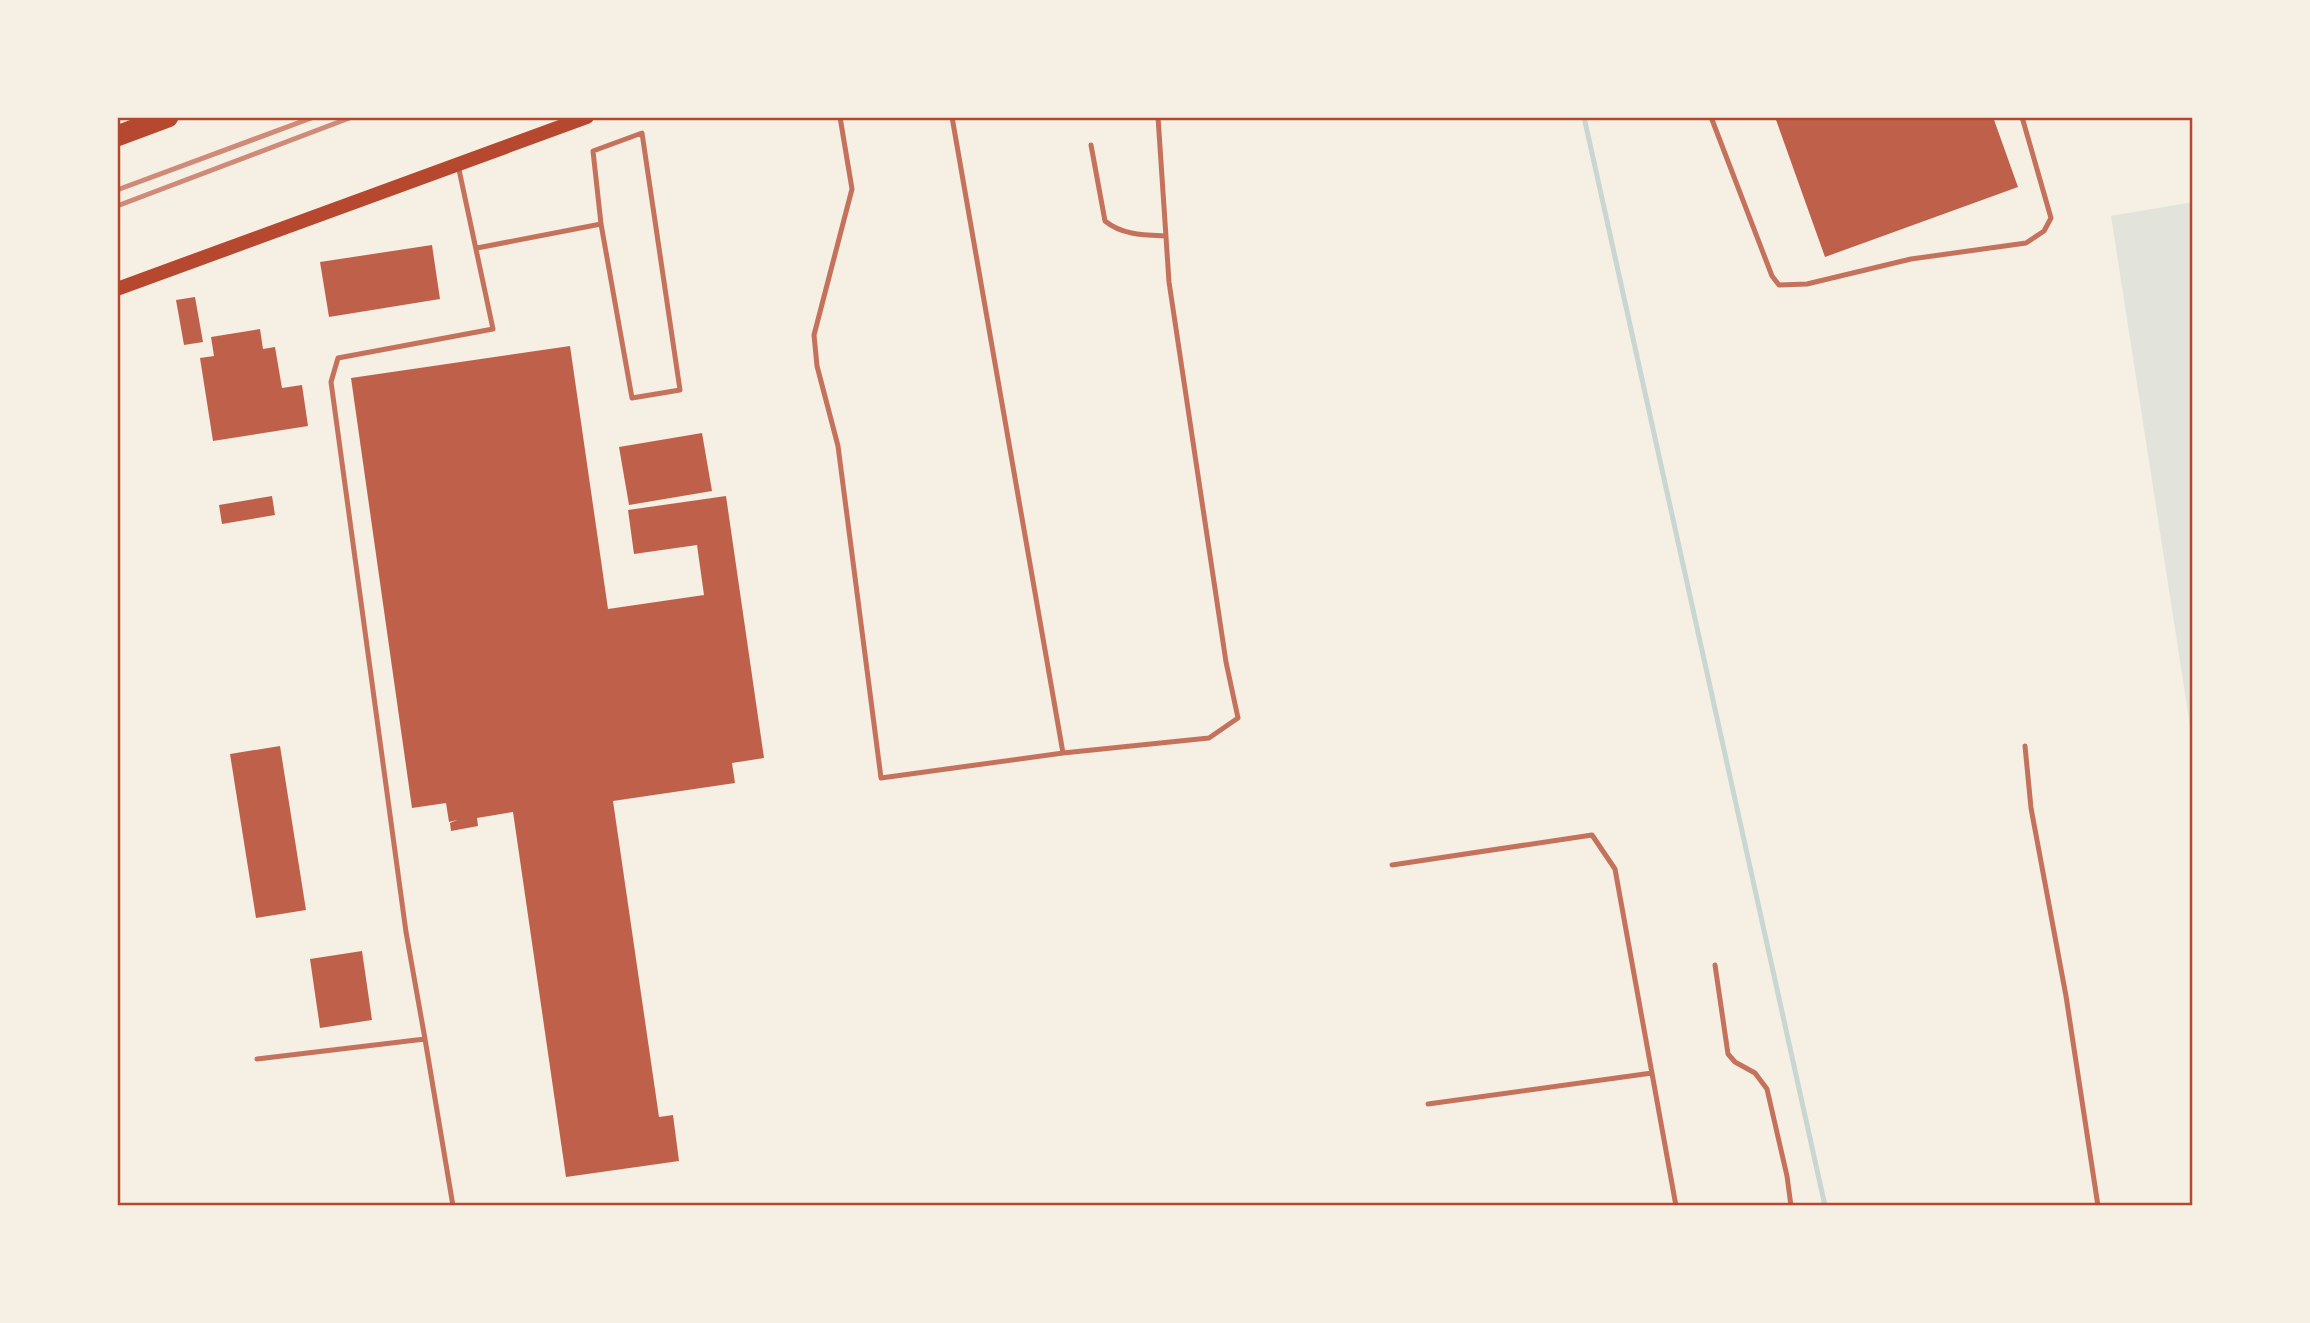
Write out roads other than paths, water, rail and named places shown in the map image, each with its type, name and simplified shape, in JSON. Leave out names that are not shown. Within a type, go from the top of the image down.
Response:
[{"type":"highway","points":[[117,136],[168,117]]},
{"type":"main road","points":[[117,289],[587,117]]},
{"type":"lane","points":[[840,117],[852,189],[814,335],[817,366],[838,446],[881,778],[1063,753],[1209,738],[1238,718],[1226,662],[1169,282],[1158,117]]},
{"type":"lane","points":[[952,117],[1063,753]]},
{"type":"lane","points":[[1711,117],[1772,276],[1779,285],[1807,284],[1910,259],[2026,243],[2044,231],[2051,218],[2022,117]]},
{"type":"lane","points":[[642,132],[680,390],[632,398],[601,224],[593,151],[642,132]]},
{"type":"lane","points":[[1091,145],[1105,221],[1115,229],[1141,235],[1166,236]]},
{"type":"lane","points":[[453,1206],[406,932],[331,382],[338,358],[493,329],[458,164]]},
{"type":"lane","points":[[477,248],[601,224]]},
{"type":"lane","points":[[2025,746],[2031,808],[2064,982],[2098,1206]]},
{"type":"lane","points":[[1392,865],[1592,835],[1615,869],[1676,1206]]},
{"type":"lane","points":[[1715,965],[1728,1054],[1735,1062],[1755,1073],[1767,1089],[1787,1176],[1791,1206]]},
{"type":"lane","points":[[257,1059],[425,1039]]},
{"type":"lane","points":[[1428,1104],[1652,1073]]},
{"type":"waterway","points":[[1584,117],[1825,1206]]},
{"type":"railway","points":[[117,190],[314,117]]},
{"type":"railway","points":[[117,206],[352,117]]}]
